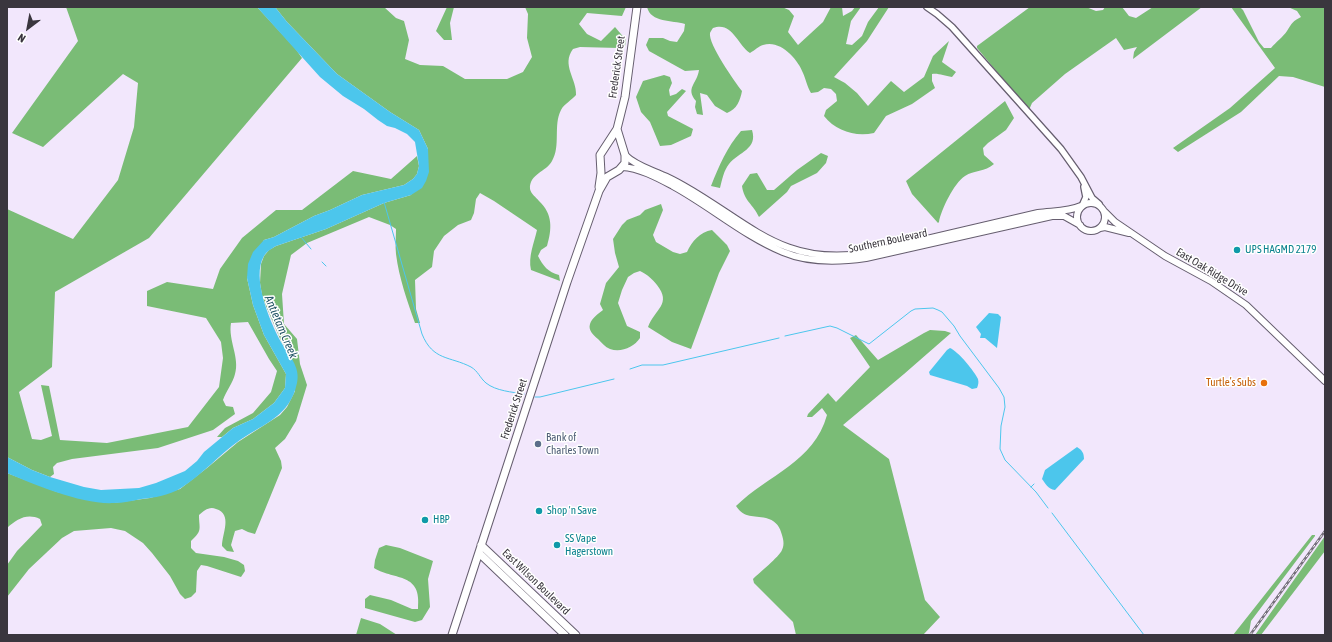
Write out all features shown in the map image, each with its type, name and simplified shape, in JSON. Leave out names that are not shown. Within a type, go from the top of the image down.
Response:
[{"type":"main road","name":"Frederick Street","points":[[604,148],[617,129],[627,80],[637,7]]},
{"type":"main road","name":"Frederick Street","points":[[617,129],[624,153]]},
{"type":"main road","points":[[614,145],[624,153],[626,159],[622,167],[615,171],[606,170],[600,164],[600,155],[604,148],[614,145]]},
{"type":"main road","name":"Southern Boulevard","points":[[624,153],[631,161],[665,176],[692,191],[767,239],[791,249],[814,254],[846,256],[1031,215],[1056,210],[1069,210],[1089,202],[1099,204]]},
{"type":"main road","name":"Frederick Street","points":[[452,635],[567,282],[599,191],[602,168],[600,164]]},
{"type":"main road","name":"Southern Boulevard","points":[[622,167],[653,176],[685,192],[754,237],[783,252],[815,260],[866,258],[1052,216],[1064,216],[1086,230],[1091,231],[1100,228]]},
{"type":"main road","name":"Frederick Street","points":[[599,191],[607,177],[615,171]]},
{"type":"main road","points":[[1099,204],[1105,212],[1105,221],[1100,228]]},
{"type":"main road","points":[[1080,225],[1077,220],[1077,215],[1081,206]]},
{"type":"main road","name":"East Oak Ridge Drive","points":[[1105,212],[1115,222],[1165,256],[1210,281],[1246,305],[1325,381]]},
{"type":"main road","name":"East Oak Ridge Drive","points":[[1100,228],[1105,226],[1136,235]]},
{"type":"main road","name":"East Wilson Boulevard","points":[[481,545],[576,635]]},
{"type":"main road","name":"East Wilson Boulevard","points":[[479,553],[565,635]]},
{"type":"main road","points":[[495,568],[500,568],[513,581],[517,579]]},
{"type":"street","points":[[927,7],[952,27],[1060,149],[1076,169],[1092,198],[1099,204]]},
{"type":"street","points":[[1081,206],[1086,197],[1084,182]]},
{"type":"green space","points":[[66,7],[257,7],[295,48],[302,58],[149,238],[55,292],[52,367],[19,392],[32,439],[41,440],[52,436],[41,385],[49,386],[60,440],[107,443],[188,427],[219,387],[223,358],[221,342],[206,318],[147,306],[147,291],[167,282],[213,289],[220,269],[242,238],[276,210],[302,210],[353,171],[391,179],[417,156],[419,166],[417,174],[413,179],[404,185],[362,195],[314,216],[274,237],[264,240],[247,278],[253,305],[264,335],[286,374],[285,388],[274,403],[253,419],[233,428],[222,437],[217,437],[225,428],[253,413],[271,392],[277,371],[248,322],[231,323],[231,336],[236,368],[233,381],[223,400],[226,406],[233,407],[235,414],[213,430],[158,448],[72,459],[57,463],[53,467],[54,474],[50,477],[32,470],[7,457],[7,209],[73,239],[118,180],[134,127],[138,83],[123,74],[43,147],[12,133],[78,41]]},
{"type":"green space","points":[[275,7],[384,7],[396,18],[404,21],[409,40],[405,59],[420,65],[443,66],[465,79],[507,79],[523,72],[532,57],[527,38],[528,14],[525,7],[626,7],[622,16],[587,13],[579,24],[587,34],[601,41],[615,27],[626,40],[625,46],[619,48],[580,47],[573,49],[570,55],[569,66],[576,89],[576,95],[561,110],[557,122],[555,155],[552,161],[546,168],[535,176],[530,184],[532,194],[544,206],[550,222],[550,234],[547,246],[541,250],[538,256],[546,268],[559,275],[560,281],[531,270],[531,255],[537,230],[480,193],[476,199],[474,213],[471,220],[458,225],[444,236],[434,251],[432,267],[415,280],[416,309],[420,323],[415,323],[401,280],[396,254],[396,229],[390,225],[369,217],[307,243],[291,255],[282,294],[284,324],[297,339],[300,364],[307,385],[296,421],[285,439],[275,448],[281,461],[282,468],[255,534],[242,529],[235,531],[231,545],[234,552],[227,551],[222,546],[225,525],[224,515],[213,508],[207,509],[199,515],[199,532],[191,541],[191,548],[196,553],[224,557],[238,561],[244,565],[245,571],[241,577],[201,565],[197,571],[196,592],[191,597],[185,599],[180,594],[170,576],[152,553],[143,543],[125,531],[111,528],[74,531],[62,538],[29,569],[7,597],[7,565],[17,551],[42,525],[40,519],[35,517],[26,517],[18,520],[7,528],[7,473],[57,492],[113,503],[150,498],[180,489],[238,442],[280,415],[287,407],[295,391],[290,355],[281,341],[262,295],[260,283],[261,264],[264,256],[269,250],[276,246],[326,229],[384,203],[411,195],[428,149],[419,130],[390,112],[337,74],[287,22]]},
{"type":"green space","points":[[447,7],[454,7],[450,23],[452,40],[444,40],[436,31]]},
{"type":"green space","points":[[647,7],[782,7],[789,10],[794,16],[788,32],[798,45],[823,22],[831,7],[842,7],[843,16],[852,11],[855,7],[861,7],[851,21],[846,44],[852,45],[862,36],[868,22],[879,7],[889,7],[867,41],[834,77],[845,83],[857,93],[868,106],[891,81],[904,92],[924,77],[933,56],[949,41],[942,62],[956,72],[952,77],[932,74],[932,81],[935,88],[912,104],[886,116],[874,133],[860,134],[846,132],[834,126],[824,116],[826,110],[837,101],[836,94],[831,89],[824,88],[818,92],[811,93],[801,68],[793,56],[788,52],[776,45],[769,44],[761,46],[750,53],[730,30],[720,27],[713,28],[710,33],[717,54],[742,91],[736,107],[727,113],[715,106],[707,95],[700,93],[703,115],[697,114],[695,107],[696,101],[693,97],[692,89],[699,70],[685,71],[649,51],[646,45],[649,38],[663,38],[677,42],[684,31],[685,24],[657,18],[649,12]]},
{"type":"green space","points":[[1030,7],[1086,7],[1096,11],[1103,10],[1105,7],[1122,7],[1129,16],[1136,18],[1153,7],[1202,7],[1133,59],[1134,52],[1137,47],[1124,50],[1116,38],[1065,74],[1032,103],[1029,110],[977,48],[977,46]]},
{"type":"green space","points":[[1231,7],[1240,7],[1243,10],[1259,42],[1264,48],[1271,48],[1293,22],[1301,17],[1297,11],[1288,7],[1325,7],[1325,87],[1293,77],[1279,76],[1241,112],[1178,152],[1173,148],[1230,108],[1275,68]]},
{"type":"green space","points":[[664,75],[670,77],[672,83],[669,90],[670,96],[676,94],[682,89],[686,91],[667,112],[668,116],[693,129],[691,136],[671,145],[660,146],[650,122],[641,112],[636,97],[643,81]]},
{"type":"green space","points":[[1005,101],[1014,118],[1006,130],[983,148],[984,155],[994,164],[991,167],[968,174],[961,179],[949,197],[938,223],[912,194],[906,181]]},
{"type":"green space","points":[[752,130],[753,136],[750,146],[727,166],[720,188],[711,186],[724,157],[736,137],[741,131]]},
{"type":"green space","points":[[821,153],[828,156],[826,163],[817,173],[791,186],[787,192],[759,217],[743,191],[742,186],[750,174],[757,173],[767,190],[774,190],[797,170]]},
{"type":"green space","points":[[661,204],[663,210],[653,235],[656,242],[673,252],[680,254],[687,252],[691,244],[700,235],[712,230],[727,245],[730,251],[719,273],[691,349],[672,342],[648,327],[663,302],[663,297],[655,283],[640,271],[628,277],[618,303],[627,326],[640,332],[640,338],[634,344],[623,350],[610,349],[593,334],[590,330],[590,326],[594,318],[603,310],[600,304],[606,283],[619,267],[613,239],[627,220],[640,215],[645,210]]},
{"type":"green space","points":[[930,330],[951,333],[843,425],[889,459],[925,600],[940,617],[923,635],[796,635],[793,622],[754,583],[753,579],[773,561],[782,550],[783,541],[780,529],[776,523],[771,520],[746,515],[736,506],[789,466],[812,445],[821,431],[827,415],[822,408],[812,417],[807,417],[808,414],[828,393],[836,402],[870,367],[850,338],[856,335],[878,360]]},
{"type":"green space","points":[[1312,535],[1315,536],[1251,621],[1248,635],[1233,635]]},
{"type":"green space","points":[[1325,536],[1325,551],[1261,635],[1255,635]]},
{"type":"green space","points":[[386,545],[400,548],[433,561],[428,579],[430,607],[422,620],[415,622],[365,608],[365,599],[370,595],[391,600],[412,609],[418,609],[418,597],[416,589],[412,583],[374,568],[379,548]]},
{"type":"green space","points":[[361,618],[380,624],[397,635],[356,635]]},
{"type":"water","name":"Antietam Creek","points":[[257,7],[275,7],[287,22],[337,74],[390,112],[419,130],[428,149],[429,172],[426,181],[422,188],[411,195],[384,203],[326,229],[276,246],[265,254],[261,265],[261,287],[267,312],[281,342],[296,366],[298,377],[294,394],[289,403],[275,418],[240,440],[189,483],[172,493],[162,496],[124,502],[102,503],[74,498],[7,473],[7,457],[32,470],[50,477],[84,487],[101,490],[139,488],[156,483],[185,471],[197,461],[204,452],[233,428],[253,419],[274,403],[285,388],[286,374],[264,335],[253,305],[247,278],[248,264],[253,252],[264,240],[274,237],[314,216],[362,195],[404,185],[413,179],[417,174],[419,166],[415,142],[407,134],[387,126],[378,120],[343,96],[320,77]]},
{"type":"water","points":[[989,313],[998,314],[1001,317],[997,348],[985,338],[980,338],[981,334],[976,327]]},
{"type":"water","points":[[950,348],[962,357],[978,379],[977,388],[972,389],[967,386],[930,375],[929,372]]},
{"type":"water","points":[[1077,447],[1084,455],[1084,459],[1055,490],[1047,486],[1042,479],[1045,470]]},
{"type":"waterway","points":[[384,202],[422,334],[426,343],[437,353],[471,367],[490,386],[504,391],[524,394]]},
{"type":"waterway","points":[[301,237],[311,249]]},
{"type":"waterway","points":[[322,262],[326,266]]},
{"type":"waterway","points":[[785,336],[830,326],[869,344],[915,309],[933,308],[942,312],[954,326],[1004,397],[1005,407],[1001,426],[1000,449],[1005,460],[1036,492],[1048,508]]},
{"type":"waterway","points":[[630,369],[642,365],[663,365],[779,338]]},
{"type":"waterway","points":[[535,397],[614,379]]},
{"type":"waterway","points":[[1031,487],[1034,484]]},
{"type":"waterway","points":[[1052,513],[1144,635]]},
{"type":"railway","points":[[1250,635],[1325,531]]},
{"type":"place","name":"UPS HAGMD 2179","points":[[1237,250]]},
{"type":"place","name":"Turtle’s Subs","points":[[1264,383]]},
{"type":"place","name":"Bank of Charles Town","points":[[538,444]]},
{"type":"place","name":"Shop 'n Save","points":[[539,511]]},
{"type":"place","name":"HBP","points":[[425,520]]},
{"type":"place","name":"SS Vape Hagerstown","points":[[557,545]]}]
